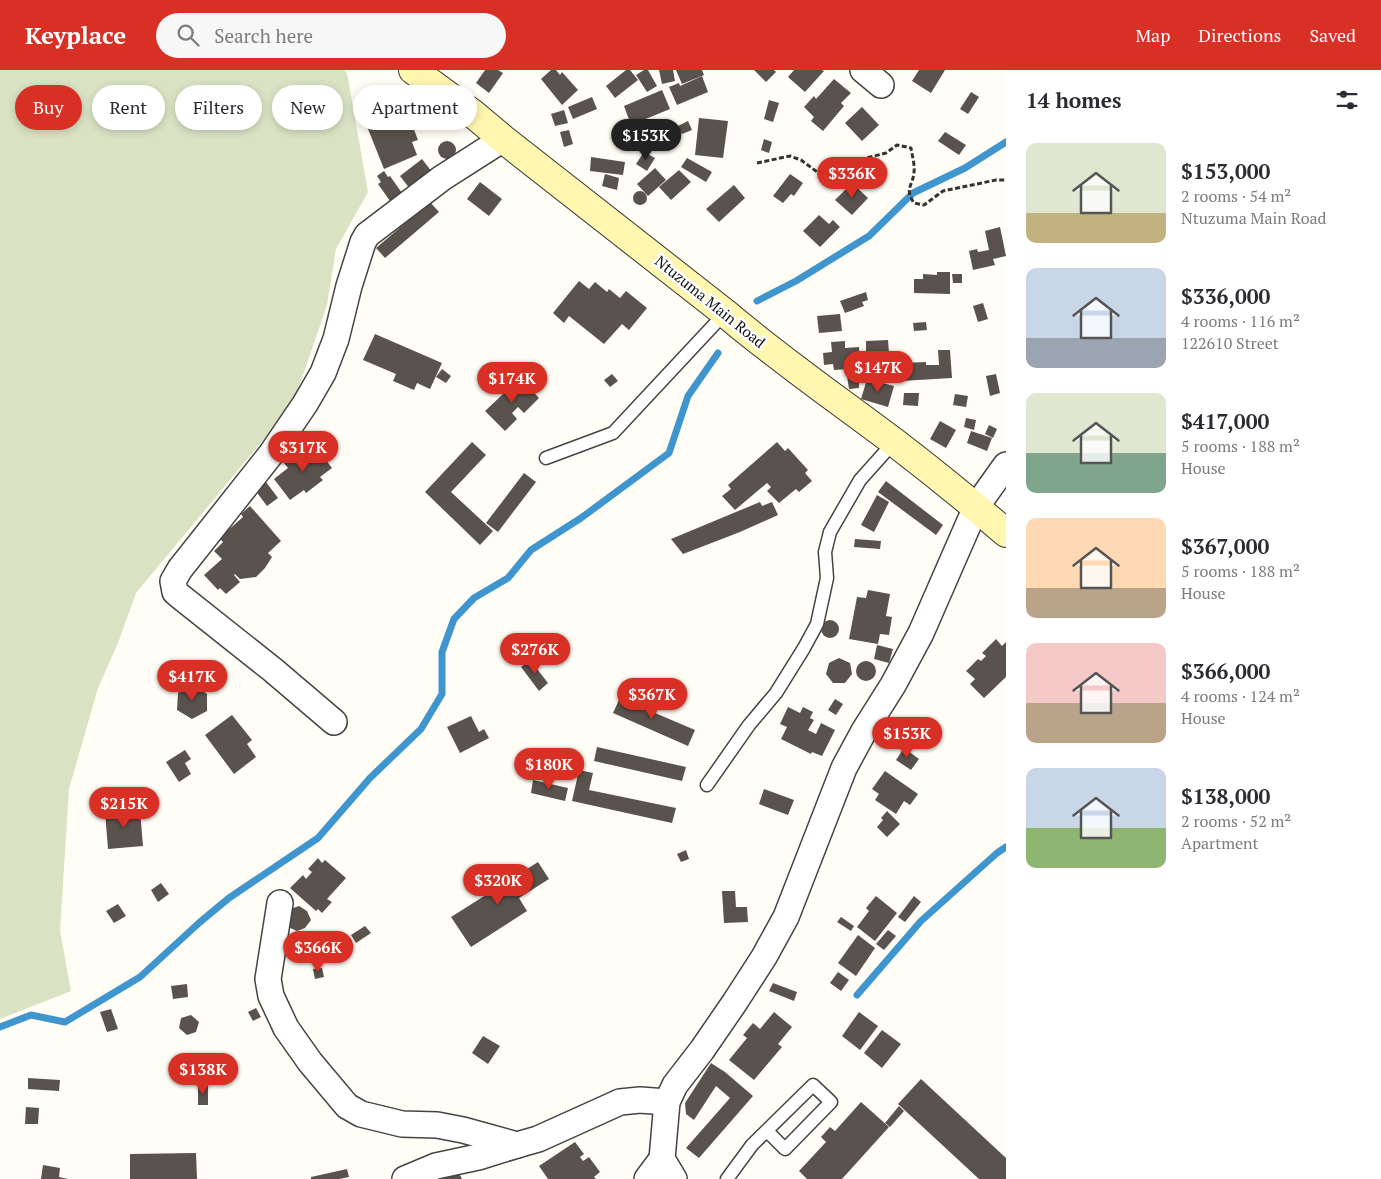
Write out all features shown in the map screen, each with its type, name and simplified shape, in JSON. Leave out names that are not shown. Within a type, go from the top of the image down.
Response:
[{"type":"main road","name":"Ntuzuma Main Road","points":[[413,70],[472,112],[503,139],[758,341],[894,442],[976,507],[1006,534]]},
{"type":"street","points":[[334,722],[273,670],[175,592],[173,581],[180,569],[271,454],[305,404],[323,373],[336,339],[362,242],[367,235],[442,178],[503,139]]},
{"type":"street","points":[[647,1179],[668,1169],[667,1102],[675,1084],[736,1002],[764,957],[786,916],[844,768],[921,633],[976,507],[1006,465]]},
{"type":"street","points":[[280,903],[268,979],[271,996],[286,1028],[310,1062],[347,1106],[361,1114],[402,1124],[437,1125],[518,1145]]},
{"type":"street","points":[[405,1179],[436,1166],[478,1157],[538,1139],[620,1102],[640,1100],[667,1102]]},
{"type":"lane","points":[[546,458],[613,432],[733,320]]},
{"type":"lane","points":[[708,785],[749,725],[776,693],[804,648],[817,624],[827,578],[825,552],[830,532],[860,480],[894,442]]},
{"type":"lane","points":[[727,1179],[752,1145],[767,1130],[813,1084],[832,1102],[785,1149],[767,1130]]},
{"type":"path","points":[[757,163],[790,156],[802,160],[820,174],[827,174],[851,162],[886,153],[897,145],[911,148],[914,172],[909,187],[910,196],[914,203],[924,205],[943,191],[996,180],[1006,180]]},
{"type":"green space","points":[[0,70],[344,70],[347,73],[353,107],[353,130],[357,130],[368,192],[336,249],[327,305],[293,404],[136,593],[118,643],[98,688],[69,789],[60,931],[71,991],[0,1019]]},
{"type":"building","points":[[485,70],[498,70],[503,73],[489,93],[476,83]]},
{"type":"building","points":[[551,70],[556,70],[560,75],[562,72],[578,90],[562,105],[541,79]]},
{"type":"building","points":[[626,70],[630,70],[638,80],[615,98],[606,86]]},
{"type":"building","points":[[644,70],[648,70],[657,86],[647,92],[636,75]]},
{"type":"building","points":[[659,70],[673,70],[675,81],[662,84]]},
{"type":"building","points":[[676,70],[702,70],[704,75],[682,84]]},
{"type":"building","points":[[754,70],[774,70],[776,72],[766,82]]},
{"type":"building","points":[[794,70],[824,71],[805,92],[788,77]]},
{"type":"building","points":[[919,70],[945,70],[931,93],[912,81]]},
{"type":"building","points":[[702,76],[708,92],[677,105],[669,87],[679,83],[680,86]]},
{"type":"building","points":[[834,79],[851,93],[841,103],[844,106],[823,131],[811,121],[814,117],[804,107],[814,96],[816,99]]},
{"type":"building","points":[[662,90],[670,109],[631,125],[624,106]]},
{"type":"building","points":[[971,92],[979,97],[968,114],[960,109]]},
{"type":"building","points":[[592,97],[597,109],[573,119],[568,107]]},
{"type":"building","points":[[769,100],[779,103],[773,122],[764,119]]},
{"type":"building","points":[[862,107],[879,125],[862,141],[845,123]]},
{"type":"building","points":[[564,110],[568,123],[555,126],[551,114]]},
{"type":"building","points":[[699,118],[728,121],[723,158],[695,155]]},
{"type":"building","points":[[688,121],[692,130],[682,134],[678,126]]},
{"type":"building","points":[[675,126],[678,133],[671,137],[668,130]]},
{"type":"building","points":[[368,130],[414,130],[418,140],[412,142],[417,155],[384,169]]},
{"type":"building","points":[[569,130],[573,144],[564,147],[560,132]]},
{"type":"building","points":[[945,132],[966,145],[959,155],[938,141]]},
{"type":"building","points":[[764,139],[772,142],[769,153],[761,150]]},
{"type":"building","points":[[443,141],[451,141],[456,146],[454,157],[443,159],[438,154],[438,146]]},
{"type":"building","points":[[644,152],[655,158],[647,171],[636,164]]},
{"type":"building","points":[[591,157],[625,162],[623,175],[590,171]]},
{"type":"building","points":[[687,158],[712,172],[706,182],[681,167]]},
{"type":"building","points":[[422,159],[432,172],[410,189],[400,176]]},
{"type":"building","points":[[655,168],[666,180],[648,196],[637,184]]},
{"type":"building","points":[[679,170],[691,182],[671,200],[659,187]]},
{"type":"building","points":[[384,171],[402,193],[390,201],[378,184],[381,182],[377,176]]},
{"type":"building","points":[[605,174],[619,178],[617,190],[602,186]]},
{"type":"building","points":[[790,174],[803,183],[794,196],[791,194],[783,203],[773,196]]},
{"type":"building","points":[[480,182],[502,199],[489,216],[467,199]]},
{"type":"building","points":[[852,183],[868,198],[852,215],[835,200]]},
{"type":"building","points":[[734,185],[745,198],[719,222],[706,209]]},
{"type":"building","points":[[640,191],[645,193],[647,198],[645,203],[640,205],[635,203],[633,198],[635,193]]},
{"type":"building","points":[[430,202],[439,212],[385,258],[376,248]]},
{"type":"building","points":[[819,215],[829,224],[833,220],[840,227],[820,247],[803,231]]},
{"type":"building","points":[[1000,227],[1006,256],[993,259],[995,265],[973,270],[969,251],[977,249],[978,252],[989,250],[985,231]]},
{"type":"building","points":[[937,272],[950,272],[950,294],[914,293],[914,279],[923,279],[923,274],[937,275]]},
{"type":"building","points":[[952,274],[962,274],[962,283],[953,283]]},
{"type":"building","points":[[579,281],[589,289],[595,282],[607,292],[609,289],[620,298],[626,291],[647,308],[629,330],[622,324],[604,344],[569,316],[564,323],[553,313]]},
{"type":"building","points":[[866,292],[868,300],[862,302],[864,306],[845,313],[840,301]]},
{"type":"building","points":[[983,303],[988,319],[978,322],[973,306]]},
{"type":"building","points":[[840,314],[842,331],[819,333],[817,316]]},
{"type":"building","points":[[926,322],[927,330],[914,331],[913,323]]},
{"type":"building","points":[[375,334],[442,363],[430,389],[417,383],[414,390],[393,381],[396,374],[363,360]]},
{"type":"building","points":[[888,340],[889,353],[866,354],[866,341]]},
{"type":"building","points":[[845,341],[845,348],[859,347],[860,364],[848,365],[849,369],[834,370],[833,364],[824,365],[823,353],[832,352],[831,342]]},
{"type":"building","points":[[938,350],[950,350],[952,378],[901,381],[900,363],[926,362],[926,365],[939,365]]},
{"type":"building","points":[[442,369],[451,376],[446,383],[436,377]]},
{"type":"building","points":[[612,374],[618,381],[610,387],[604,380]]},
{"type":"building","points":[[996,374],[1000,393],[990,396],[986,376]]},
{"type":"building","points":[[859,375],[859,388],[849,389],[847,376]]},
{"type":"building","points":[[520,378],[539,398],[524,413],[518,407],[512,413],[517,419],[505,431],[485,411]]},
{"type":"building","points":[[867,379],[894,386],[888,407],[861,399]]},
{"type":"building","points":[[904,393],[919,393],[918,406],[903,405]]},
{"type":"building","points":[[955,394],[968,396],[966,407],[953,405]]},
{"type":"building","points":[[966,418],[976,420],[974,430],[964,427]]},
{"type":"building","points":[[940,421],[956,430],[946,448],[930,439]]},
{"type":"building","points":[[989,425],[997,429],[993,438],[985,434]]},
{"type":"building","points":[[971,431],[992,438],[987,451],[967,443]]},
{"type":"building","points":[[472,442],[486,455],[451,492],[493,531],[480,545],[425,492]]},
{"type":"building","points":[[777,442],[785,451],[788,448],[808,470],[805,473],[812,481],[799,492],[796,489],[779,503],[767,491],[771,487],[767,483],[735,510],[722,496],[731,489],[728,485]]},
{"type":"building","points":[[316,447],[332,468],[320,477],[323,480],[306,493],[304,490],[290,500],[274,479],[288,468],[284,463],[300,451],[304,456]]},
{"type":"building","points":[[524,473],[536,482],[498,532],[486,523]]},
{"type":"building","points":[[886,481],[943,525],[936,535],[878,492]]},
{"type":"building","points":[[266,482],[278,498],[267,506],[255,490]]},
{"type":"building","points":[[877,495],[889,502],[874,532],[861,525]]},
{"type":"building","points":[[760,502],[762,506],[772,502],[778,515],[683,554],[671,539]]},
{"type":"building","points":[[250,506],[281,541],[268,553],[272,557],[256,577],[240,579],[235,574],[240,582],[226,594],[220,588],[218,590],[204,575],[222,559],[214,551],[223,542],[219,538],[243,517],[241,514]]},
{"type":"building","points":[[855,539],[881,541],[880,549],[854,547]]},
{"type":"building","points":[[868,590],[890,594],[886,616],[892,617],[889,635],[880,634],[878,644],[849,639],[857,597],[866,598]]},
{"type":"building","points":[[826,620],[834,620],[839,625],[837,636],[826,638],[821,633],[821,625]]},
{"type":"building","points":[[996,639],[1002,646],[1006,642],[1006,677],[984,698],[970,684],[975,679],[966,671],[978,659],[981,661],[986,656],[982,653]]},
{"type":"building","points":[[877,645],[893,649],[889,663],[874,659]]},
{"type":"building","points":[[839,658],[850,663],[852,674],[845,683],[833,683],[826,674],[829,663]]},
{"type":"building","points":[[530,660],[548,683],[539,691],[521,667]]},
{"type":"building","points":[[862,661],[870,661],[876,667],[876,675],[870,681],[862,681],[856,675],[856,667]]},
{"type":"building","points":[[193,684],[207,694],[207,711],[192,719],[177,710],[178,693]]},
{"type":"building","points":[[624,689],[633,693],[631,698],[636,701],[634,704],[695,730],[688,746],[613,713]]},
{"type":"building","points":[[835,699],[843,704],[836,715],[828,710]]},
{"type":"building","points":[[788,707],[800,713],[803,707],[813,712],[810,718],[814,720],[808,730],[816,734],[821,723],[835,730],[822,756],[812,752],[811,754],[781,739],[787,727],[780,724]]},
{"type":"building","points":[[232,715],[252,740],[247,744],[256,757],[234,774],[205,735]]},
{"type":"building","points":[[471,716],[479,732],[484,729],[489,738],[460,753],[447,727]]},
{"type":"building","points":[[597,747],[686,767],[682,781],[594,761]]},
{"type":"building","points":[[904,748],[919,759],[911,770],[896,760]]},
{"type":"building","points":[[185,750],[191,759],[185,763],[191,774],[179,782],[166,762]]},
{"type":"building","points":[[579,770],[593,773],[589,790],[676,808],[672,823],[572,801]]},
{"type":"building","points":[[885,771],[918,794],[910,805],[904,801],[896,814],[875,800],[879,794],[872,789]]},
{"type":"building","points":[[533,780],[568,788],[565,801],[531,793]]},
{"type":"building","points":[[111,788],[116,802],[106,806],[101,792]]},
{"type":"building","points":[[764,789],[794,800],[788,815],[759,804]]},
{"type":"building","points":[[140,810],[143,846],[108,849],[105,812]]},
{"type":"building","points":[[887,811],[900,824],[887,837],[877,827]]},
{"type":"building","points":[[686,850],[689,859],[681,862],[677,854]]},
{"type":"building","points":[[318,858],[322,863],[325,860],[346,878],[327,899],[332,902],[322,913],[318,909],[316,911],[290,888],[303,875],[306,879],[312,872],[308,869]]},
{"type":"building","points":[[538,862],[549,879],[519,898],[527,911],[471,947],[451,917]]},
{"type":"building","points":[[161,883],[169,894],[158,902],[151,890]]},
{"type":"building","points":[[722,891],[735,891],[736,907],[747,907],[748,922],[724,923]]},
{"type":"building","points":[[876,896],[897,913],[875,941],[857,927],[869,911],[866,908]]},
{"type":"building","points":[[914,896],[921,902],[905,922],[898,917]]},
{"type":"building","points":[[118,904],[126,916],[114,923],[106,911]]},
{"type":"building","points":[[299,906],[307,911],[311,920],[305,928],[297,931],[288,927],[290,909]]},
{"type":"building","points":[[841,917],[854,926],[851,931],[837,922]]},
{"type":"building","points":[[365,926],[371,933],[356,943],[351,935]]},
{"type":"building","points":[[888,930],[896,936],[884,950],[876,944]]},
{"type":"building","points":[[858,935],[875,948],[856,976],[838,963]]},
{"type":"building","points":[[322,968],[324,977],[315,979],[313,969]]},
{"type":"building","points":[[838,972],[849,980],[841,991],[830,983]]},
{"type":"building","points":[[773,983],[797,992],[794,1001],[769,991]]},
{"type":"building","points":[[187,984],[188,997],[173,999],[171,986]]},
{"type":"building","points":[[256,1008],[261,1017],[253,1021],[248,1012]]},
{"type":"building","points":[[111,1009],[118,1029],[107,1032],[100,1012]]},
{"type":"building","points":[[774,1012],[792,1027],[778,1044],[782,1047],[754,1080],[729,1060],[747,1038],[743,1035],[753,1023],[760,1029]]},
{"type":"building","points":[[859,1012],[878,1026],[860,1050],[842,1036]]},
{"type":"building","points":[[191,1015],[199,1022],[196,1032],[187,1035],[179,1028],[181,1018]]},
{"type":"building","points":[[882,1030],[901,1044],[882,1068],[864,1053]]},
{"type":"building","points":[[483,1036],[500,1046],[488,1064],[472,1053]]},
{"type":"building","points":[[711,1063],[725,1072],[753,1096],[699,1158],[686,1148],[730,1098],[716,1086],[694,1120],[686,1114],[685,1103]]},
{"type":"building","points":[[28,1078],[60,1080],[59,1091],[28,1089]]},
{"type":"building","points":[[921,1079],[1006,1158],[1006,1179],[979,1179],[898,1104]]},
{"type":"building","points":[[198,1085],[208,1085],[208,1105],[198,1105]]},
{"type":"building","points":[[861,1102],[889,1127],[842,1179],[807,1179],[799,1171],[826,1142],[821,1137],[830,1127],[835,1131]]},
{"type":"building","points":[[899,1106],[904,1111],[890,1127],[885,1123]]},
{"type":"building","points":[[26,1107],[39,1108],[38,1124],[25,1124]]},
{"type":"building","points":[[575,1142],[584,1154],[580,1157],[583,1161],[589,1157],[600,1172],[594,1177],[596,1179],[548,1179],[539,1166]]},
{"type":"building","points":[[196,1153],[197,1179],[130,1179],[130,1154]]},
{"type":"building","points":[[43,1165],[60,1168],[59,1177],[68,1179],[41,1179]]},
{"type":"building","points":[[347,1169],[349,1177],[311,1179],[311,1177]]},
{"type":"building","points":[[458,1171],[462,1179],[442,1179]]},
{"type":"waterway","points":[[757,301],[796,281],[869,236],[913,193],[965,168],[1006,142]]},
{"type":"waterway","points":[[0,1027],[31,1015],[65,1022],[140,977],[229,898],[318,838],[370,778],[421,729],[442,694],[442,652],[454,619],[474,598],[508,578],[531,550],[581,518],[669,453],[688,396],[718,353]]},
{"type":"waterway","points":[[857,995],[921,921],[1006,847]]}]
